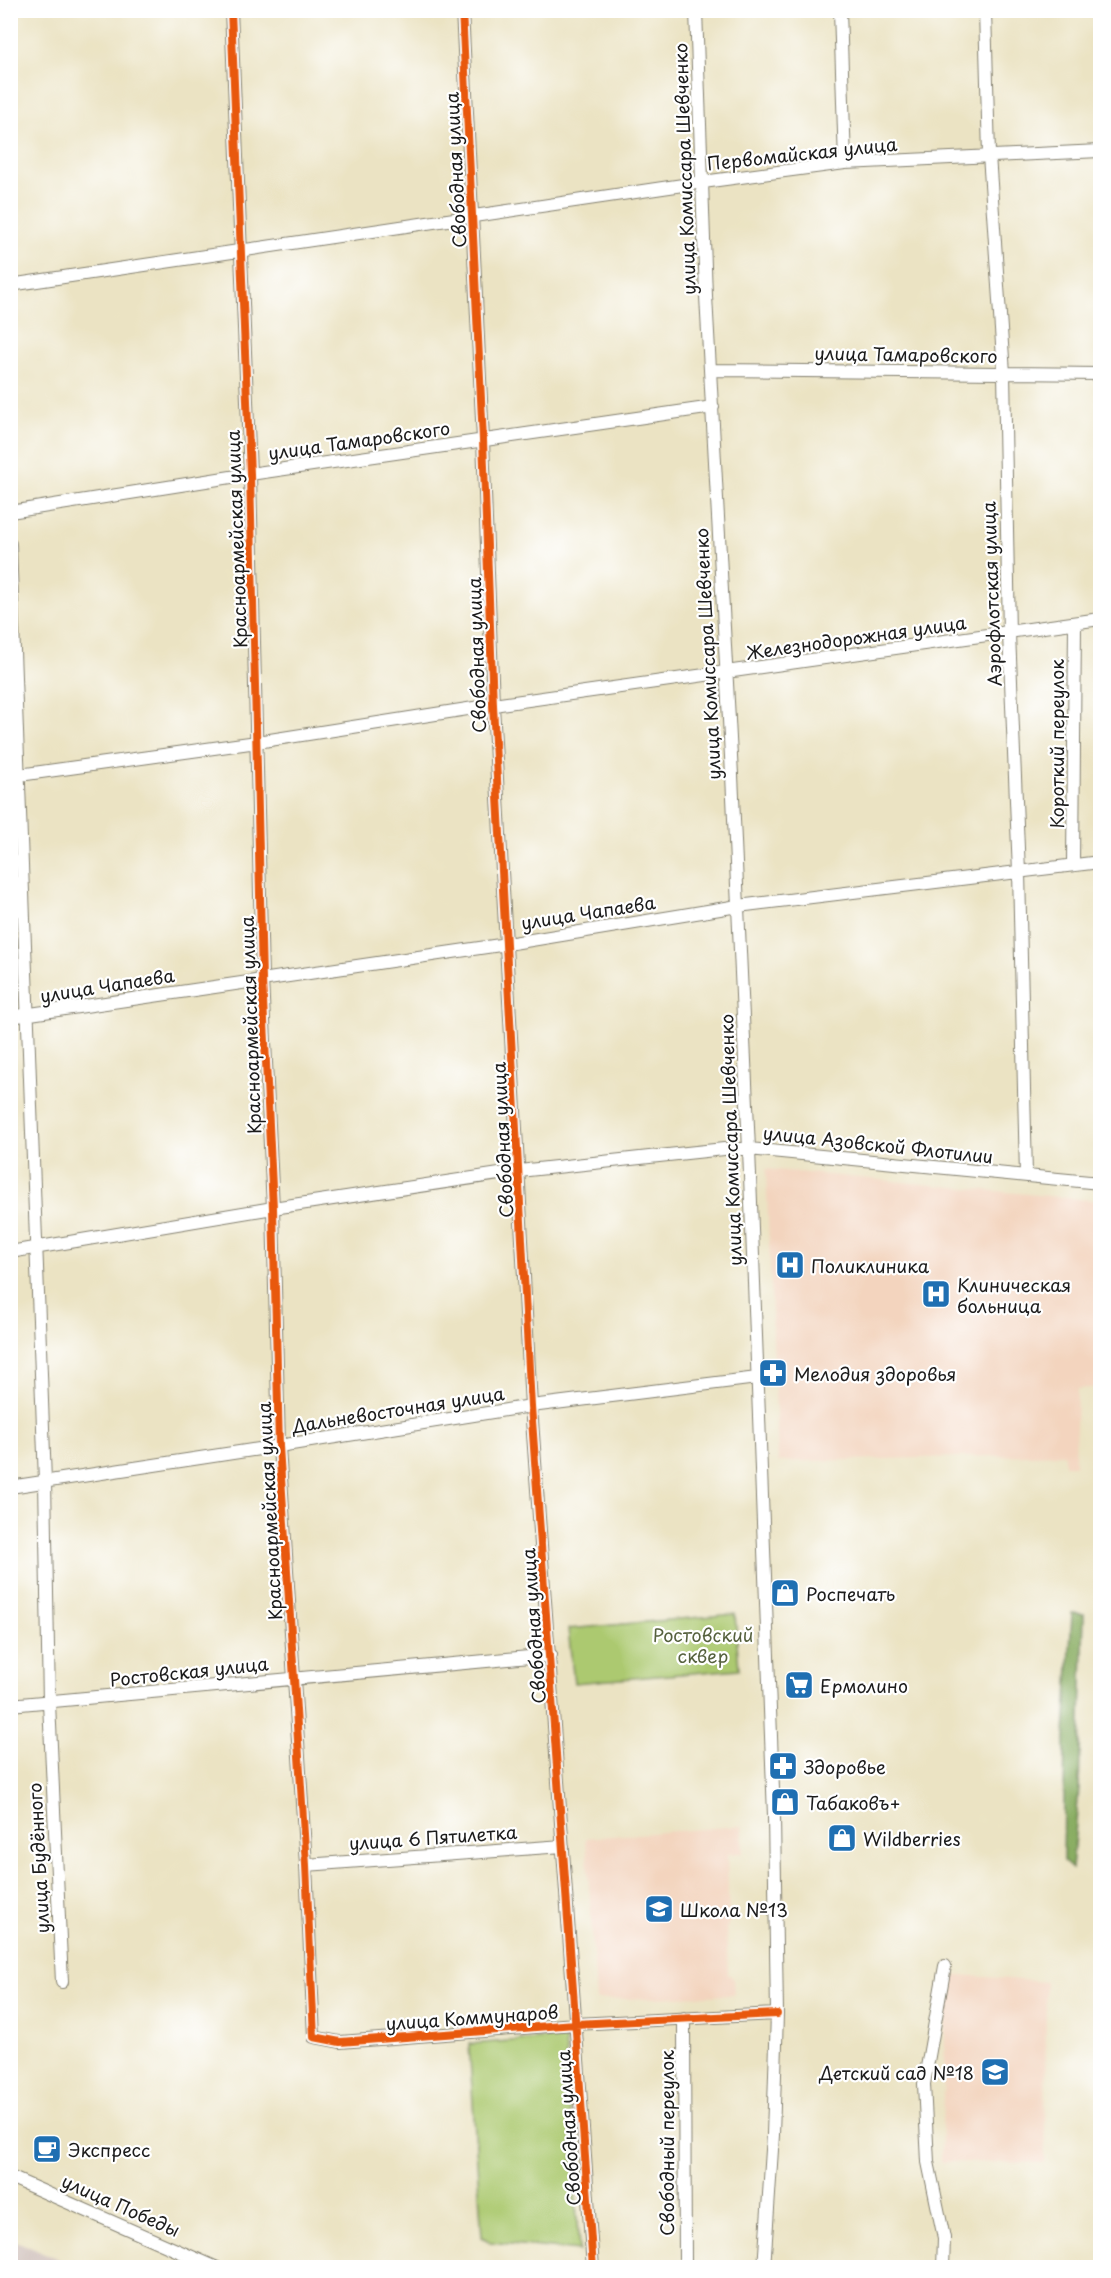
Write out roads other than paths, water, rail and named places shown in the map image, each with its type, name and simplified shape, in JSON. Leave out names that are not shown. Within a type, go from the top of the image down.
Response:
[{"type":"street","name":"Красноармейская улица","points":[[231,10],[239,252],[250,474],[262,979],[273,1208],[279,1446],[295,1679],[314,2037]]},
{"type":"street","name":"Свободная улица","points":[[462,10],[483,440],[493,705],[531,1406],[551,1655],[593,2268]]},
{"type":"street","name":"улица Комиссара Шевченко","points":[[696,10],[706,296],[738,906],[773,1805],[777,2014],[773,2135],[764,2268]]},
{"type":"street","points":[[840,10],[844,163]]},
{"type":"street","name":"Аэрофлотская улица","points":[[986,10],[989,156],[1004,373],[1009,634],[1019,872],[1026,1176]]},
{"type":"street","name":"Первомайская улица","points":[[10,285],[844,163],[1101,151]]},
{"type":"street","name":"улица Тамаровского","points":[[711,370],[1101,374]]},
{"type":"street","name":"улица Тамаровского","points":[[10,512],[250,474],[713,407]]},
{"type":"street","name":"улица Будённого","points":[[10,544],[15,776],[29,1015],[45,1481],[49,1703],[62,1982]]},
{"type":"street","name":"Железнодорожная улица","points":[[15,776],[257,742],[493,705],[1101,620]]},
{"type":"street","name":"Короткий переулок","points":[[1073,864],[1075,623]]},
{"type":"street","name":"улица Чапаева","points":[[10,1017],[507,944],[738,906],[1101,862]]},
{"type":"street","name":"улица Азовской Флотилии","points":[[10,1252],[273,1208],[519,1171],[724,1149],[748,1149],[1101,1183]]},
{"type":"street","name":"Дальневосточная улица","points":[[10,1486],[531,1406],[757,1378]]},
{"type":"street","name":"Ростовская улица","points":[[10,1705],[551,1655]]},
{"type":"street","name":"улица 6 Пятилетка","points":[[306,1865],[563,1846]]},
{"type":"street","points":[[943,2268],[944,2238],[928,2162],[924,2084],[945,1966]]},
{"type":"street","name":"улица Коммунаров","points":[[314,2037],[340,2042],[575,2024],[777,2014]]},
{"type":"street","name":"Свободный переулок","points":[[684,2018],[685,2268]]},
{"type":"street","name":"улица Победы","points":[[10,2176],[217,2268]]},
{"type":"place","name":"Поликлиника","points":[[790,1265]]},
{"type":"place","name":"Клиническая больница","points":[[936,1294]]},
{"type":"place","name":"Мелодия здоровья","points":[[773,1373]]},
{"type":"place","name":"Роспечать","points":[[785,1593]]},
{"type":"place","name":"Ермолино","points":[[799,1685]]},
{"type":"place","name":"Здоровье","points":[[783,1766]]},
{"type":"place","name":"Табаковъ+","points":[[785,1802]]},
{"type":"place","name":"Wildberries","points":[[842,1838]]},
{"type":"place","name":"Школа №13","points":[[659,1909]]},
{"type":"place","name":"Детский сад №18","points":[[995,2072]]},
{"type":"place","name":"Экспресс","points":[[47,2149]]},
{"type":"park label","name":"Ростовский сквер","points":[[703,1644]]}]
